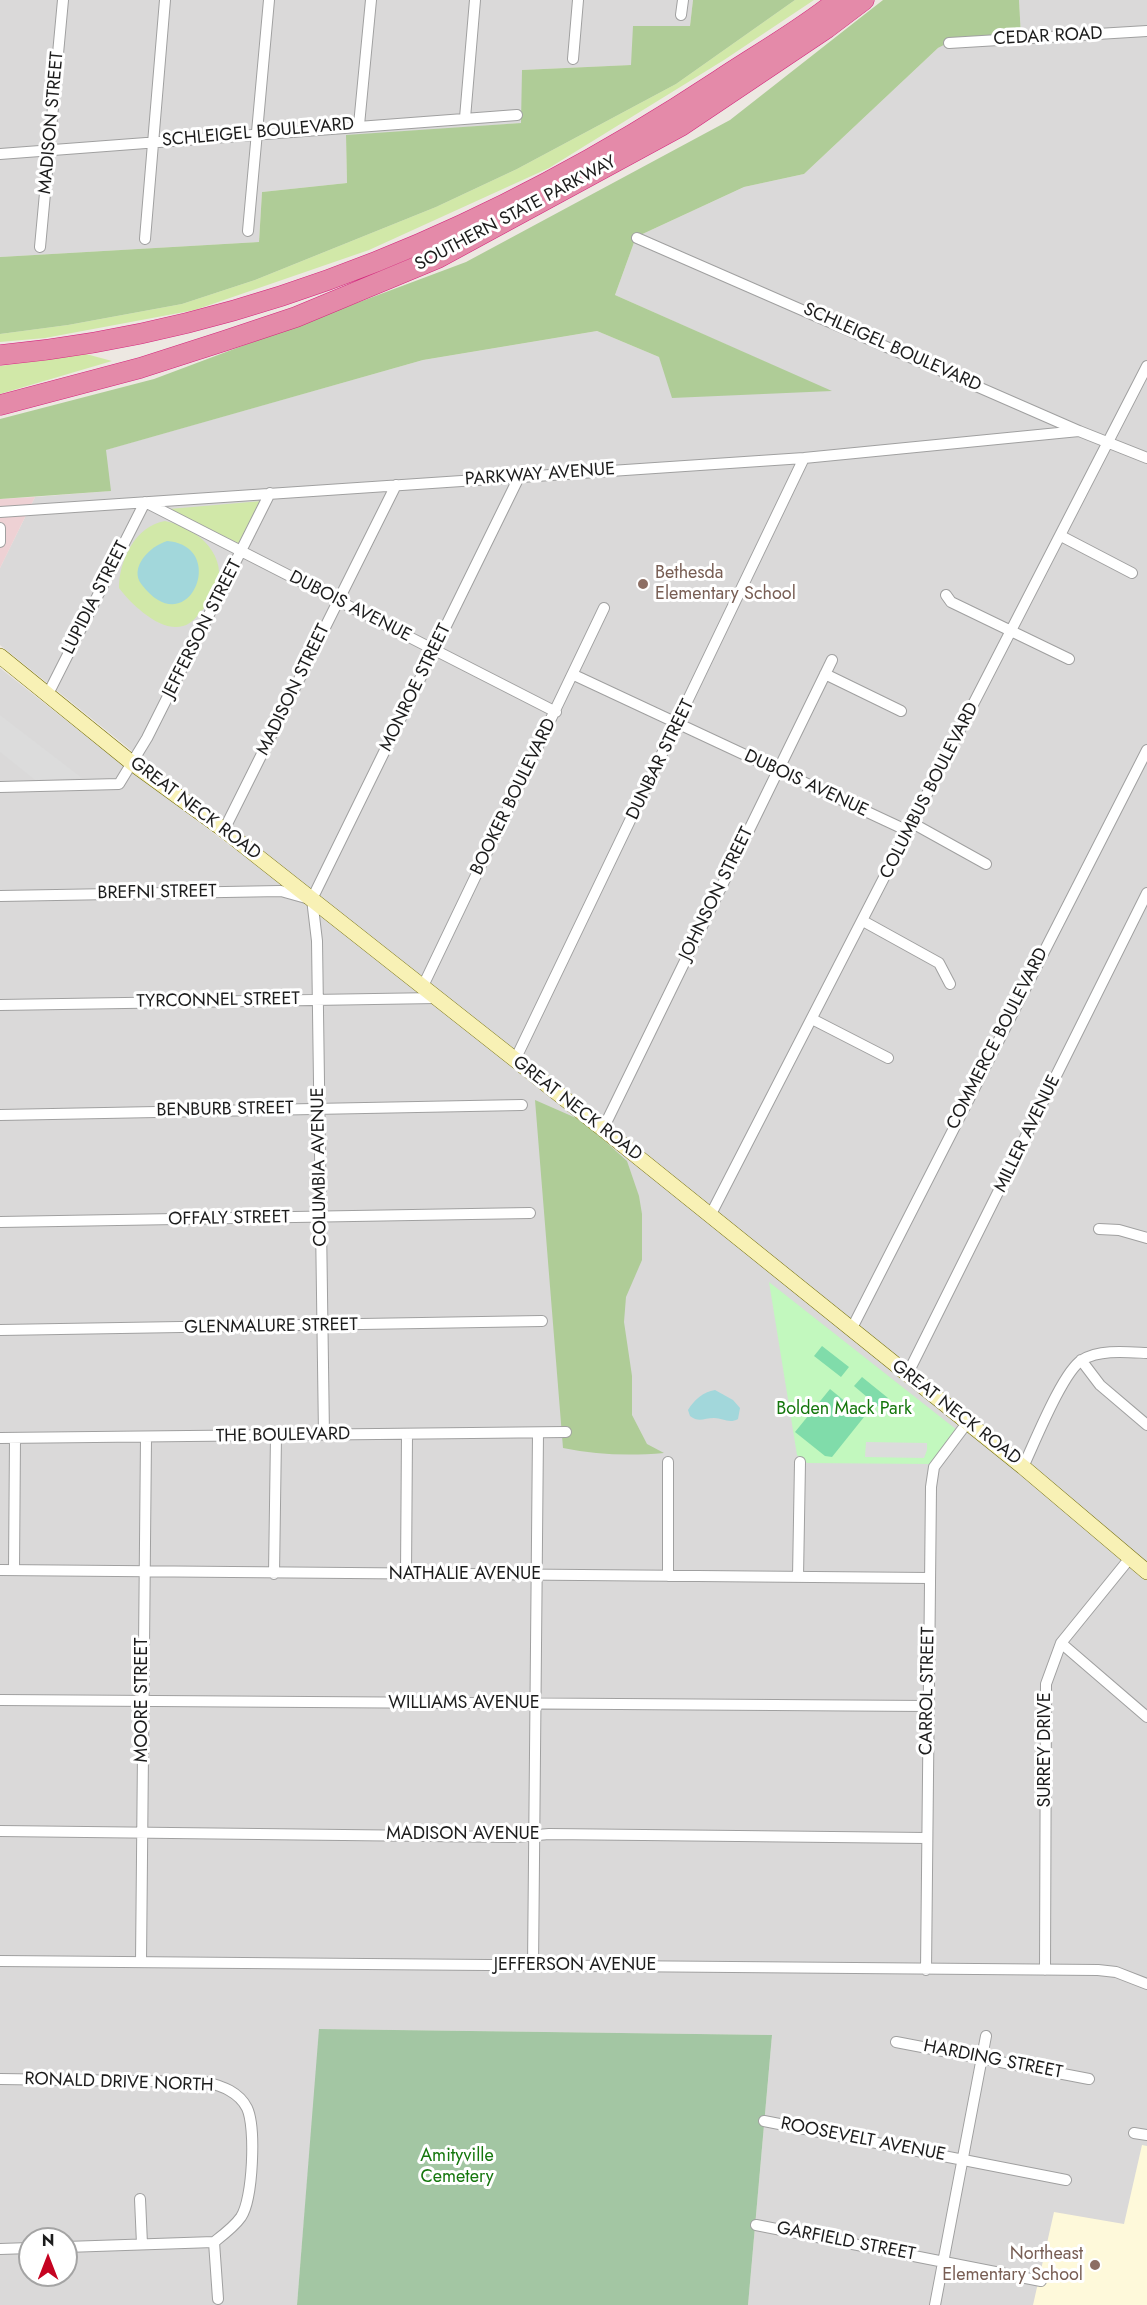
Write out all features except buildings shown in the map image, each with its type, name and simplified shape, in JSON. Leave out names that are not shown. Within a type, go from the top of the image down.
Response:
[{"type":"highway","name":"SOUTHERN STATE PARKWAY","points":[[0,355],[96,343],[190,323],[276,297],[430,240],[534,190],[676,109],[838,0]]},
{"type":"highway","name":"SOUTHERN STATE PARKWAY","points":[[0,405],[140,368],[265,327],[438,258],[681,126],[827,28],[864,0]]},
{"type":"main road","name":"GREAT NECK ROAD","points":[[0,656],[132,763],[224,830],[603,1129],[1023,1467],[1147,1572]]},
{"type":"street","name":"MADISON STREET","points":[[40,247],[63,0]]},
{"type":"street","points":[[145,239],[165,0]]},
{"type":"street","points":[[248,231],[268,0]]},
{"type":"street","points":[[359,125],[371,0]]},
{"type":"street","points":[[465,118],[476,0]]},
{"type":"street","points":[[573,59],[578,0]]},
{"type":"street","points":[[681,15],[683,0]]},
{"type":"street","name":"CEDAR ROAD","points":[[949,43],[1147,31]]},
{"type":"street","name":"SCHLEIGEL BOULEVARD","points":[[0,154],[256,136],[359,125],[517,115]]},
{"type":"street","name":"SCHLEIGEL BOULEVARD","points":[[636,238],[1079,431],[1147,458]]},
{"type":"street","name":"COLUMBUS BOULEVARD","points":[[710,1216],[1147,366]]},
{"type":"street","name":"PARKWAY AVENUE","points":[[0,512],[804,458],[1079,431]]},
{"type":"street","name":"DUNBAR STREET","points":[[515,1060],[679,724],[804,458]]},
{"type":"street","name":"MONROE STREET","points":[[312,900],[519,477]]},
{"type":"street","name":"MADISON STREET","points":[[224,830],[396,485]]},
{"type":"street","name":"JEFFERSON STREET","points":[[0,787],[119,784],[242,552],[270,493]]},
{"type":"street","name":"DUBOIS AVENUE","points":[[145,502],[556,712]]},
{"type":"street","name":"LUPIDIA STREET","points":[[48,694],[145,502]]},
{"type":"street","points":[[0,528],[0,542]]},
{"type":"street","points":[[1061,536],[1132,573]]},
{"type":"street","points":[[946,595],[951,602],[1069,659]]},
{"type":"street","name":"BOOKER BOULEVARD","points":[[423,986],[574,675],[604,608]]},
{"type":"street","name":"JOHNSON STREET","points":[[603,1129],[832,660]]},
{"type":"street","name":"DUBOIS AVENUE","points":[[574,675],[986,864]]},
{"type":"street","points":[[825,675],[901,711]]},
{"type":"street","name":"COMMERCE BOULEVARD","points":[[851,1330],[1147,750]]},
{"type":"street","name":"BREFNI STREET","points":[[0,896],[281,891],[312,900]]},
{"type":"street","name":"MILLER AVENUE","points":[[907,1375],[1147,893]]},
{"type":"street","name":"COLUMBIA AVENUE","points":[[312,900],[317,937],[324,1435]]},
{"type":"street","points":[[863,921],[939,963],[950,984]]},
{"type":"street","name":"TYRCONNEL STREET","points":[[0,1005],[437,998]]},
{"type":"street","points":[[812,1018],[888,1058]]},
{"type":"street","name":"BENBURB STREET","points":[[0,1115],[522,1105]]},
{"type":"street","name":"OFFALY STREET","points":[[0,1222],[531,1213]]},
{"type":"street","points":[[1099,1229],[1119,1230],[1147,1238]]},
{"type":"street","name":"GLENMALURE STREET","points":[[0,1330],[542,1321]]},
{"type":"street","points":[[1023,1467],[1065,1379],[1081,1360],[1105,1353],[1147,1353]]},
{"type":"street","points":[[1081,1360],[1100,1385],[1147,1425]]},
{"type":"street","name":"CARROL STREET","points":[[926,1970],[929,1578],[934,1467],[967,1423]]},
{"type":"street","name":"THE BOULEVARD","points":[[0,1438],[566,1432]]},
{"type":"street","points":[[533,1966],[538,1433]]},
{"type":"street","points":[[406,1574],[407,1434]]},
{"type":"street","points":[[274,1574],[276,1436]]},
{"type":"street","points":[[14,1570],[15,1438]]},
{"type":"street","name":"MOORE STREET","points":[[141,1962],[146,1438]]},
{"type":"street","points":[[668,1462],[668,1576]]},
{"type":"street","points":[[798,1577],[800,1462]]},
{"type":"street","name":"SURREY DRIVE","points":[[1045,1970],[1046,1684],[1061,1643],[1130,1558]]},
{"type":"street","name":"NATHALIE AVENUE","points":[[0,1570],[929,1578]]},
{"type":"street","points":[[1061,1643],[1147,1717]]},
{"type":"street","name":"WILLIAMS AVENUE","points":[[0,1700],[928,1706]]},
{"type":"street","name":"MADISON AVENUE","points":[[0,1831],[926,1838]]},
{"type":"street","name":"JEFFERSON AVENUE","points":[[0,1961],[1045,1970],[1116,1972],[1147,1984]]},
{"type":"street","points":[[935,2305],[986,2036]]},
{"type":"street","name":"HARDING STREET","points":[[896,2042],[1089,2079]]},
{"type":"street","name":"RONALD DRIVE NORTH","points":[[0,2079],[206,2082],[224,2086],[236,2094],[247,2107],[252,2125],[248,2196],[242,2216],[214,2242]]},
{"type":"street","name":"ROOSEVELT AVENUE","points":[[764,2121],[1066,2180]]},
{"type":"street","points":[[1134,2133],[1147,2135]]},
{"type":"street","points":[[140,2199],[142,2244]]},
{"type":"street","name":"GARFIELD STREET","points":[[756,2225],[1041,2281]]},
{"type":"street","points":[[78,2247],[214,2242],[218,2299]]},
{"type":"street","points":[[0,2249],[18,2248]]},
{"type":"shaded area","points":[[0,0],[693,0],[690,26],[632,65],[522,70],[522,123],[346,136],[347,183],[262,192],[259,242],[0,257]]},
{"type":"shaded area","points":[[1019,0],[1147,0],[1147,2305],[748,2305],[772,2035],[320,2029],[297,2305],[0,2305],[0,668],[121,764],[415,984],[1073,1506],[0,645],[0,568],[35,497],[110,491],[105,450],[423,360],[597,331],[659,357],[830,391],[615,295],[636,237],[744,187],[804,174],[938,48],[952,40],[984,36],[1021,36]]},
{"type":"shaded area","points":[[35,497],[0,568],[0,499]]},
{"type":"shaded area","points":[[0,715],[82,778],[35,780],[0,752]]},
{"type":"shaded area","points":[[866,1442],[927,1443],[927,1450],[924,1458],[865,1457]]},
{"type":"shaded area","name":"Northeast Elementary School","points":[[1142,2145],[1147,2146],[1147,2305],[1033,2305],[1054,2212],[1124,2224]]},
{"type":"green space","points":[[693,0],[795,0],[676,84],[517,169],[436,207],[255,280],[182,304],[68,325],[0,334],[0,257],[259,242],[262,192],[347,183],[346,135],[521,123],[522,70],[631,65],[633,26],[690,26]]},
{"type":"green space","points":[[795,0],[814,0],[724,60],[549,168],[369,250],[195,310],[45,338],[0,342],[0,334],[68,325],[182,304],[255,280],[436,207],[517,169],[676,84]]},
{"type":"green space","points":[[883,0],[1019,0],[1021,36],[968,38],[938,48],[804,174],[744,187],[636,237],[615,295],[832,391],[672,398],[659,357],[597,331],[423,360],[106,450],[111,491],[0,499],[0,419],[154,379],[466,262],[730,120]]},
{"type":"green space","points":[[86,354],[112,361],[0,394],[0,366]]},
{"type":"green space","points":[[262,501],[240,544],[169,509]]},
{"type":"green space","points":[[165,521],[186,528],[205,542],[217,561],[219,572],[218,584],[212,597],[195,619],[183,626],[165,625],[147,616],[119,588],[122,567],[137,537],[154,524]]},
{"type":"green space","points":[[535,1100],[583,1121],[627,1161],[639,1196],[642,1214],[642,1260],[626,1297],[624,1322],[632,1376],[632,1415],[647,1444],[664,1453],[614,1454],[563,1448]]},
{"type":"green space","name":"Bolden Mack Park","points":[[769,1282],[957,1430],[931,1464],[807,1463],[797,1455]]},
{"type":"green space","points":[[822,1346],[849,1367],[841,1377],[814,1356]]},
{"type":"green space","points":[[862,1377],[888,1398],[880,1408],[854,1386]]},
{"type":"green space","points":[[830,1389],[864,1417],[832,1457],[825,1456],[795,1432]]},
{"type":"green space","name":"Amityville Cemetery","points":[[319,2029],[772,2035],[748,2305],[297,2305]]},
{"type":"water","points":[[167,541],[186,547],[196,558],[199,573],[195,587],[187,599],[174,604],[159,601],[138,578],[139,565],[143,558],[154,548]]},
{"type":"water","points":[[715,1390],[733,1400],[740,1408],[738,1419],[732,1421],[714,1418],[699,1420],[690,1416],[688,1410],[696,1400]]},
{"type":"place","name":"Bethesda Elementary School","points":[[643,584]]},
{"type":"place","name":"Northeast Elementary School","points":[[1095,2265]]}]
